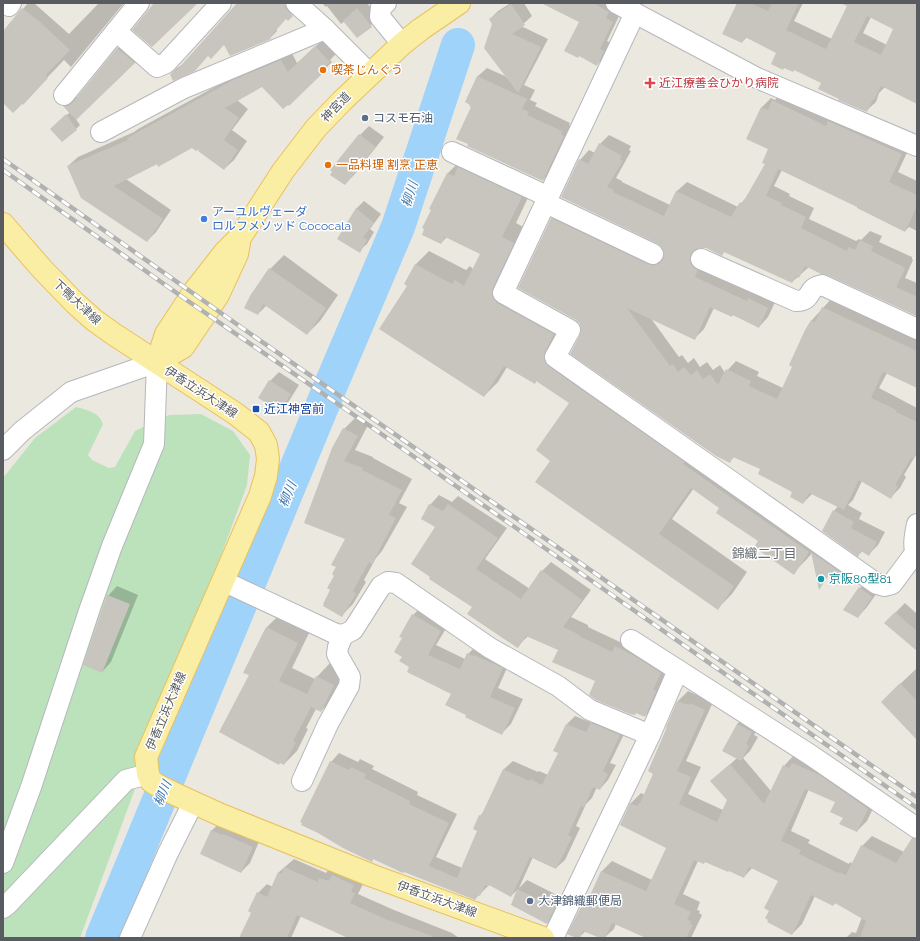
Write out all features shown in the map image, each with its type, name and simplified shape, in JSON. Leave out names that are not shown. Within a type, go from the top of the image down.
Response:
[{"type":"main road","name":"神宮道","points":[[157,362],[183,347],[214,301],[237,254],[241,236],[283,171],[316,128],[402,44],[459,3]]},
{"type":"main road","name":"下鴨大津線","points":[[4,228],[85,312],[112,333],[157,362]]},
{"type":"main road","name":"伊香立浜大津線","points":[[157,362],[241,417],[259,432],[266,445],[268,459],[266,476],[260,496],[233,560],[228,584],[146,757],[152,780],[185,799],[221,815],[373,876],[543,938]]},
{"type":"street","points":[[64,95],[139,3]]},
{"type":"street","points":[[116,31],[157,67],[166,63],[221,3]]},
{"type":"street","points":[[296,3],[325,29],[370,74]]},
{"type":"street","points":[[386,3],[381,6],[380,17],[402,44]]},
{"type":"street","points":[[616,3],[757,78],[917,146]]},
{"type":"street","points":[[635,13],[503,293],[570,330],[555,357],[877,584],[884,586],[892,584],[916,555],[915,538],[917,524]]},
{"type":"street","points":[[101,132],[184,88],[325,29]]},
{"type":"street","points":[[452,152],[653,254]]},
{"type":"street","points":[[701,259],[796,301],[803,301],[808,298],[811,289],[822,285],[917,329]]},
{"type":"street","points":[[3,450],[22,431],[71,392],[157,362],[154,444],[109,553],[31,787],[3,863]]},
{"type":"street","points":[[302,781],[328,724],[349,686],[350,677],[337,654],[338,647],[343,636],[353,630],[381,586],[388,582],[396,583],[490,648],[558,686],[590,710],[650,735]]},
{"type":"street","points":[[228,584],[343,636]]},
{"type":"street","points":[[631,640],[812,756],[917,828]]},
{"type":"street","points":[[553,938],[650,735],[678,670]]},
{"type":"street","points":[[3,908],[126,780],[152,780]]},
{"type":"street","points":[[130,938],[168,853],[185,799]]},
{"type":"green space","points":[[76,407],[96,414],[101,420],[103,424],[88,455],[92,460],[109,468],[115,467],[135,431],[169,415],[201,414],[233,431],[250,455],[247,485],[80,938],[3,938],[3,478],[35,438]]},
{"type":"building","points":[[154,3],[198,3],[152,47],[132,30]]},
{"type":"building","points":[[237,3],[285,3],[285,7],[293,16],[288,21],[286,19],[270,37],[271,39],[230,56],[224,45],[211,59],[208,56],[195,71],[173,81],[170,74],[176,71]]},
{"type":"building","points":[[541,3],[593,3],[609,12],[606,18],[613,22],[600,49],[604,51],[597,66],[579,56],[578,58],[564,51],[579,22]]},
{"type":"building","points":[[737,3],[750,3],[768,11],[772,3],[799,3],[786,30],[826,49],[847,6],[840,3],[917,3],[917,104],[881,86],[867,112],[838,100],[839,99],[818,89],[821,83],[794,70],[793,72],[784,68],[783,70],[771,64],[776,53],[745,37],[742,43],[722,34]],"holes":[[[867,16],[893,29],[881,55],[854,42]]]},
{"type":"building","points":[[511,4],[525,25],[512,34],[541,47],[518,93],[484,48],[492,24],[489,19]]},
{"type":"building","points":[[22,8],[40,22],[70,50],[46,75],[48,78],[23,105],[22,104],[13,113],[3,103],[3,31]]},
{"type":"building","points":[[357,8],[372,27],[357,38],[343,21]]},
{"type":"building","points":[[315,46],[330,62],[321,70],[324,72],[289,106],[288,105],[283,109],[262,87],[225,108],[239,118],[224,140],[238,150],[224,170],[198,151],[200,149],[196,151],[192,148],[158,167],[157,164],[114,186],[163,219],[147,242],[81,198],[67,166],[128,140],[127,138],[233,80],[281,60],[288,72]]},
{"type":"building","points":[[117,48],[135,63],[76,120],[63,106],[68,106],[73,102]]},
{"type":"building","points":[[477,76],[527,99],[522,109],[529,112],[527,115],[562,131],[561,134],[564,136],[543,181],[467,146],[468,144],[456,139],[471,107],[465,102]]},
{"type":"building","points":[[772,100],[826,126],[828,121],[902,154],[889,182],[917,195],[917,206],[905,232],[778,169],[766,196],[782,203],[781,205],[806,217],[801,228],[847,251],[849,247],[855,250],[860,240],[873,246],[871,251],[904,267],[903,268],[905,269],[896,287],[917,297],[917,316],[805,266],[799,278],[796,276],[792,283],[724,252],[722,256],[706,248],[694,250],[690,255],[692,265],[698,270],[695,277],[747,301],[748,298],[768,308],[759,328],[733,315],[732,317],[710,307],[695,340],[627,308],[670,366],[673,364],[678,372],[684,367],[691,375],[697,370],[703,379],[710,374],[718,385],[726,369],[751,381],[749,386],[777,399],[792,367],[789,365],[805,330],[811,320],[815,322],[822,307],[917,351],[917,388],[883,372],[871,398],[891,407],[897,411],[896,412],[917,422],[917,450],[895,485],[898,486],[891,499],[859,480],[844,510],[809,493],[803,504],[790,497],[792,492],[758,474],[760,469],[733,457],[730,463],[716,456],[570,354],[580,335],[580,324],[576,320],[518,288],[551,218],[648,264],[659,264],[663,259],[664,253],[662,247],[658,244],[561,197],[579,159],[588,164],[599,143],[622,156],[620,159],[623,161],[607,187],[614,190],[613,192],[664,216],[676,191],[731,217],[740,202],[742,204],[765,164],[762,163],[768,149],[746,139],[761,107],[768,110]]},
{"type":"building","points":[[66,114],[77,130],[62,142],[50,129]]},
{"type":"building","points":[[359,134],[376,147],[345,185],[330,175],[332,172],[330,170]]},
{"type":"building","points":[[458,167],[522,197],[502,237],[514,243],[493,288],[492,294],[497,303],[554,334],[544,357],[548,366],[685,462],[683,464],[809,552],[794,575],[754,547],[758,541],[716,513],[719,508],[691,488],[659,534],[734,586],[718,610],[535,482],[550,461],[536,450],[569,403],[536,381],[535,384],[504,366],[484,397],[379,329],[407,286],[404,284],[415,264],[452,284],[455,280],[464,286],[480,254],[445,237],[441,244],[422,235],[424,229],[422,228],[431,210],[429,209],[447,173],[454,176]]},
{"type":"building","points":[[356,208],[374,223],[363,237],[367,240],[360,253],[337,239]]},
{"type":"building","points":[[269,268],[326,308],[307,335],[263,304],[258,315],[244,308],[250,296]]},
{"type":"building","points":[[269,380],[291,394],[280,411],[258,398]]},
{"type":"building","points":[[343,428],[358,436],[344,461],[363,468],[362,470],[402,490],[389,515],[396,518],[372,564],[369,562],[353,591],[356,594],[342,617],[323,606],[323,604],[330,590],[327,588],[334,576],[332,574],[336,567],[331,565],[345,539],[304,523],[332,448]]},
{"type":"building","points":[[429,504],[443,511],[448,504],[498,538],[476,569],[521,599],[541,570],[582,600],[563,627],[612,652],[615,646],[633,655],[661,673],[653,689],[656,691],[645,717],[636,713],[635,715],[630,714],[596,700],[589,695],[595,681],[552,662],[558,650],[526,636],[518,648],[516,647],[467,614],[472,607],[429,579],[430,577],[411,564],[435,527],[421,519]]},
{"type":"building","points":[[833,510],[854,522],[851,528],[877,542],[869,556],[861,551],[858,557],[822,531]]},
{"type":"building","points":[[811,552],[847,577],[844,581],[830,573],[819,590]]},
{"type":"building","points":[[859,587],[872,597],[858,618],[843,610]]},
{"type":"building","points":[[107,595],[130,604],[102,673],[83,665]]},
{"type":"building","points":[[895,612],[917,631],[917,651],[884,623]]},
{"type":"building","points":[[412,614],[441,631],[428,655],[460,669],[467,653],[503,668],[490,697],[515,708],[502,735],[465,717],[466,715],[445,705],[451,694],[407,672],[409,667],[399,661],[402,657],[394,652],[402,638],[399,637]]},
{"type":"building","points":[[266,627],[298,643],[279,681],[307,694],[316,676],[334,685],[321,712],[311,707],[293,741],[296,742],[284,765],[280,763],[279,765],[219,732],[249,675],[243,673]]},
{"type":"building","points":[[900,683],[917,701],[917,740],[881,702]]},
{"type":"building","points":[[677,701],[689,705],[690,703],[705,710],[677,771],[691,777],[679,804],[717,822],[727,800],[710,781],[730,764],[764,804],[783,765],[789,768],[792,763],[820,775],[868,809],[857,832],[839,824],[843,818],[830,812],[835,802],[805,789],[781,841],[801,850],[799,854],[838,873],[839,872],[846,875],[861,845],[896,863],[912,838],[917,839],[917,938],[860,938],[866,921],[835,903],[833,906],[811,895],[792,935],[767,922],[768,920],[765,918],[769,911],[764,908],[778,881],[749,867],[744,878],[705,862],[704,864],[694,860],[674,904],[691,912],[687,920],[691,921],[690,924],[693,925],[686,938],[646,938],[612,923],[605,938],[600,938],[583,931],[580,938],[567,934],[584,901],[587,902],[601,871],[646,891],[666,848],[620,825],[630,803],[637,806],[640,803],[653,774],[648,771]]},
{"type":"building","points":[[591,723],[620,735],[603,771],[608,774],[600,790],[593,787],[584,807],[581,806],[568,835],[572,837],[556,869],[530,857],[511,897],[489,885],[488,887],[485,885],[480,896],[478,895],[475,900],[404,872],[403,873],[373,859],[372,862],[301,825],[302,823],[300,822],[330,761],[349,770],[351,767],[366,774],[364,778],[410,801],[409,804],[449,823],[429,866],[457,878],[477,831],[473,829],[479,815],[481,816],[503,769],[529,781],[530,779],[542,785],[558,753],[553,751],[566,724],[586,732]]},
{"type":"building","points":[[737,724],[752,732],[746,744],[749,746],[741,761],[722,751]]},
{"type":"building","points":[[211,830],[253,847],[241,873],[200,854]]},
{"type":"building","points":[[284,867],[318,882],[319,878],[329,881],[332,875],[354,885],[351,892],[355,893],[350,903],[385,919],[432,936],[432,938],[348,938],[297,915],[287,938],[239,938],[251,913],[248,911],[257,892],[267,897],[278,872],[282,874]]},
{"type":"building","points":[[517,889],[555,907],[547,924],[511,905]]},
{"type":"waterway","name":"柳川","points":[[102,938],[330,387],[398,227],[458,45]]},
{"type":"railway","points":[[3,159],[245,330],[917,797]]},
{"type":"railway","points":[[3,170],[188,301],[370,426],[917,808]]},
{"type":"place","name":"喫茶じんぐう","points":[[323,70]]},
{"type":"place","name":"近江療善会ひかり病院","points":[[650,83]]},
{"type":"place","name":"コスモ石油","points":[[365,118]]},
{"type":"place","name":"一品料理 割烹 正恵","points":[[328,165]]},
{"type":"place","name":"アーユルヴェーダ ロルフメソッド Cococala","points":[[204,219]]},
{"type":"place","name":"近江神宮前","points":[[256,409]]},
{"type":"place","name":"京阪80型81","points":[[821,579]]},
{"type":"place","name":"大津錦織郵便局","points":[[530,901]]},
{"type":"district","name":"錦織二丁目","points":[[764,553]]}]
